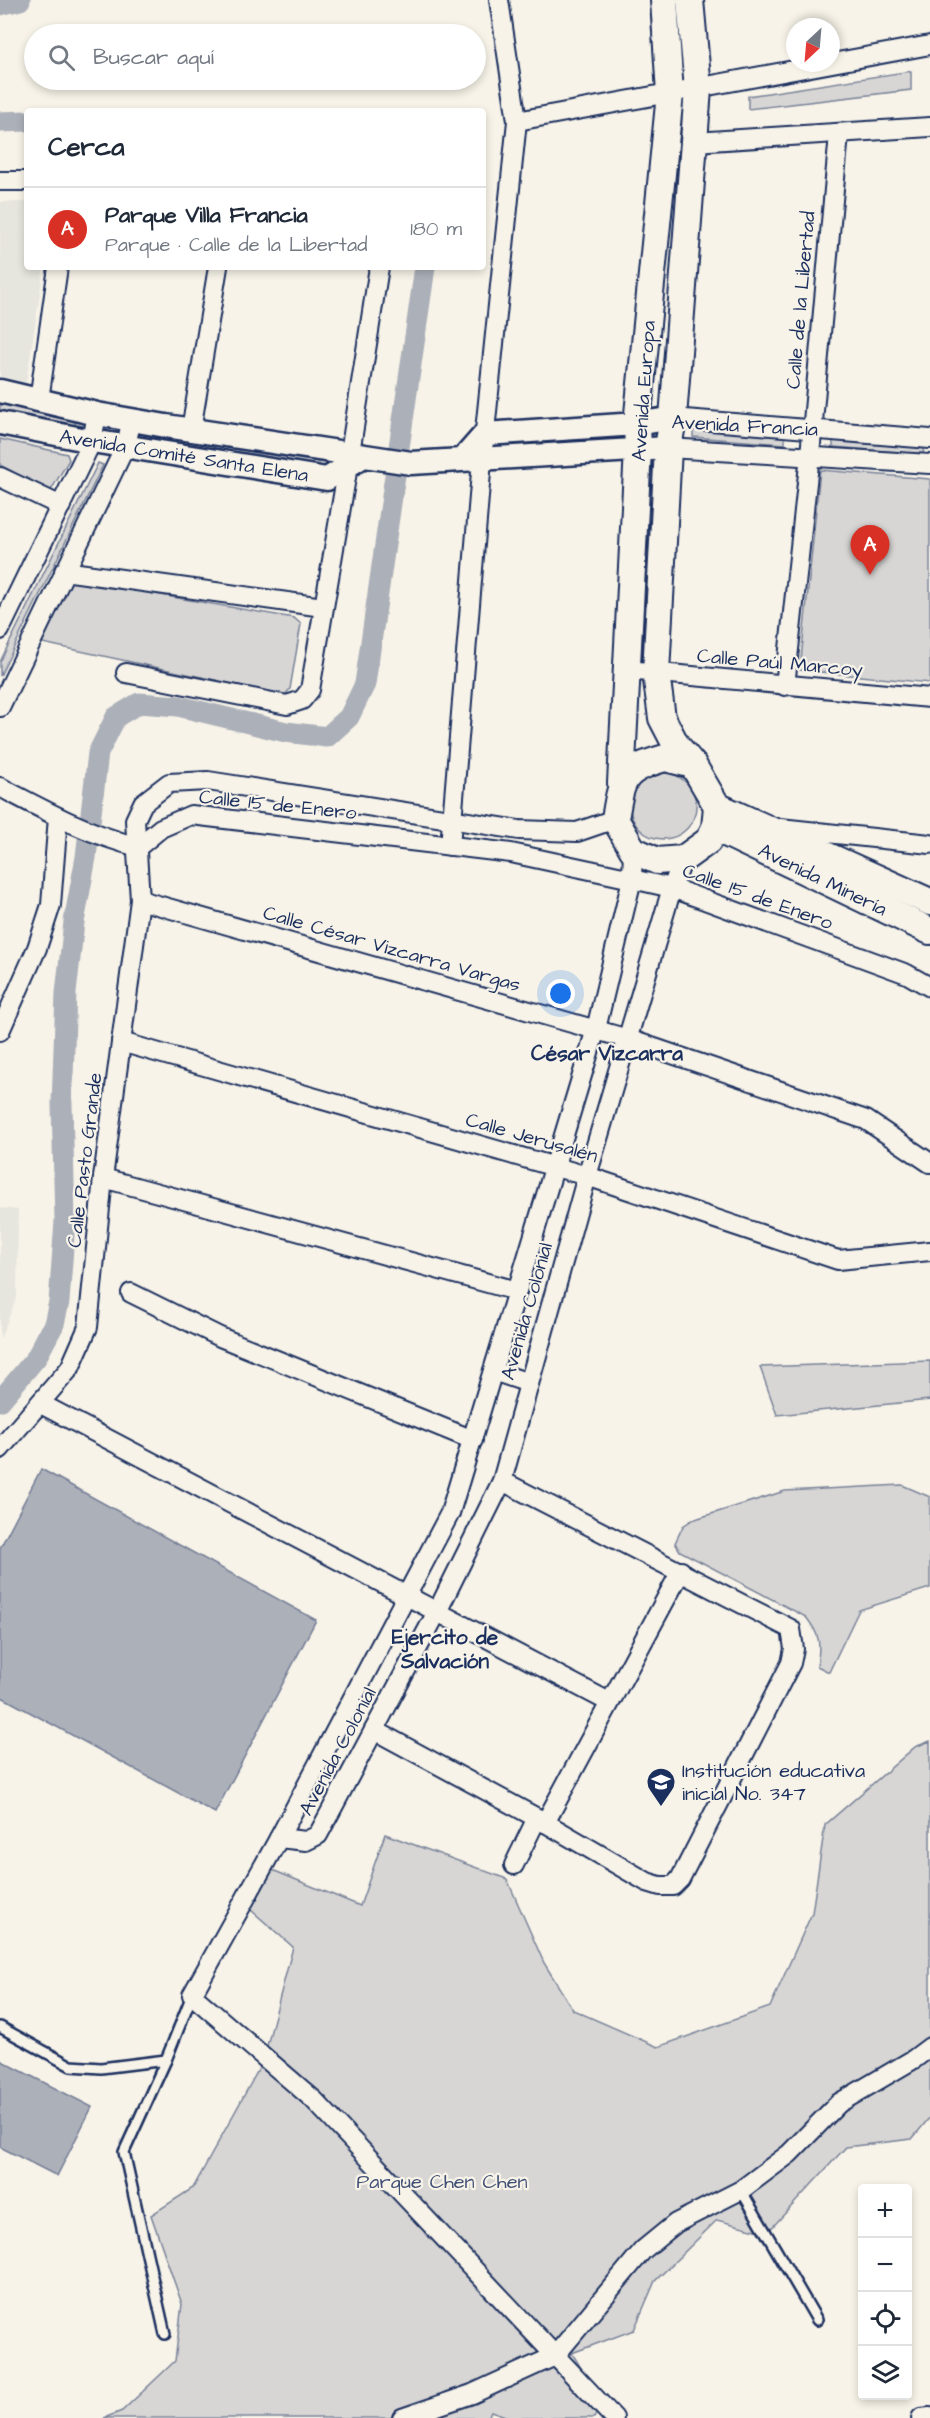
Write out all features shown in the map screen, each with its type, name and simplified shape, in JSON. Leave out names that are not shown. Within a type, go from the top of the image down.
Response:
[{"type":"main road","name":"Avenida Europa","points":[[621,783],[638,437],[670,94],[664,0]]},
{"type":"main road","name":"Avenida Europa","points":[[690,0],[698,89],[673,418],[668,448],[656,673],[662,717],[676,745],[693,765]]},
{"type":"main road","points":[[665,758],[693,765],[716,817],[708,841],[683,859],[657,861],[633,850],[615,819],[621,783],[640,765],[665,758]]},
{"type":"main road","name":"Avenida Minería","points":[[716,817],[768,827],[930,902]]},
{"type":"main road","name":"Avenida Minería","points":[[716,817],[930,931]]},
{"type":"street","points":[[450,846],[473,460],[485,434],[517,121],[499,0]]},
{"type":"street","points":[[517,121],[930,45]]},
{"type":"street","points":[[694,142],[930,127]]},
{"type":"street","name":"Calle de la Libertad","points":[[785,686],[810,455],[839,134]]},
{"type":"street","points":[[0,181],[24,181]]},
{"type":"street","points":[[39,400],[58,270]]},
{"type":"street","points":[[191,430],[218,270]]},
{"type":"street","points":[[126,673],[287,705],[302,700],[309,690],[322,607],[361,459],[379,270]]},
{"type":"street","name":"Avenida Francia","points":[[0,391],[97,414],[361,459],[411,463],[473,460],[638,437],[673,418],[930,439]]},
{"type":"street","points":[[0,630],[92,441],[97,414]]},
{"type":"street","points":[[0,706],[126,445],[132,419]]},
{"type":"street","name":"Avenida Comité Santa Elena","points":[[0,423],[92,441],[327,479],[361,459]]},
{"type":"street","name":"Avenida Francia","points":[[485,434],[638,437],[668,448],[930,464]]},
{"type":"street","points":[[0,477],[61,506]]},
{"type":"street","points":[[64,570],[322,607]]},
{"type":"street","name":"Calle Paúl Marcoy","points":[[627,670],[930,699]]},
{"type":"street","name":"Calle 15 de Enero","points":[[138,847],[135,820],[143,803],[169,783],[208,781],[519,830],[577,832],[615,819]]},
{"type":"street","points":[[0,787],[103,838],[138,847]]},
{"type":"street","name":"Calle 15 de Enero","points":[[138,847],[161,828],[191,815],[511,853],[672,888],[907,974],[930,987]]},
{"type":"street","points":[[0,1031],[37,948],[51,905],[65,821]]},
{"type":"street","points":[[768,827],[930,844]]},
{"type":"street","name":"Calle Pasto Grande","points":[[0,1449],[70,1368],[88,1327],[103,1178],[140,900],[138,847]]},
{"type":"street","name":"Avenida Colonial","points":[[633,850],[632,879],[596,1029],[450,1513],[279,1838],[306,1841],[318,1835],[437,1612],[502,1481],[587,1176],[672,888],[683,859]]},
{"type":"street","name":"Calle César Vizcarra Vargas","points":[[140,900],[628,1038],[866,1120],[930,1163]]},
{"type":"street","name":"Calle Jerusalén","points":[[121,1042],[587,1176],[838,1260],[930,1251]]},
{"type":"street","points":[[103,1178],[517,1292]]},
{"type":"street","points":[[131,1293],[220,1337],[473,1440]]},
{"type":"street","points":[[493,1371],[529,1383]]},
{"type":"street","points":[[41,1404],[609,1702]]},
{"type":"street","points":[[374,1730],[647,1882],[660,1886],[673,1886],[680,1879],[791,1663],[794,1648],[791,1629],[502,1481]]},
{"type":"street","points":[[514,1865],[609,1702],[681,1571]]},
{"type":"street","points":[[279,1838],[192,1995],[314,2100],[614,2418]]},
{"type":"street","points":[[402,2418],[472,2394],[555,2356],[643,2250],[676,2223],[741,2190],[789,2154],[839,2103],[914,2059],[930,2047]]},
{"type":"street","points":[[921,2418],[930,2416]]},
{"type":"lane","points":[[165,2334],[124,2152],[166,2060],[192,1995]]},
{"type":"lane","points":[[0,2027],[71,2066],[102,2067],[166,2060]]},
{"type":"lane","points":[[741,2190],[817,2320]]},
{"type":"shaded area","points":[[0,202],[24,202],[24,270],[44,270],[26,383],[0,376]]},
{"type":"shaded area","points":[[0,1208],[18,1210],[17,1297],[0,1339]]},
{"type":"shaded area","points":[[41,1469],[316,1620],[215,1813],[0,1696],[0,1548]]},
{"type":"shaded area","points":[[0,2060],[92,2107],[57,2176],[0,2147]]},
{"type":"green space","points":[[911,71],[911,90],[748,109],[748,96]]},
{"type":"green space","points":[[0,399],[78,416],[74,427],[0,411]]},
{"type":"green space","points":[[693,428],[785,435],[785,444],[693,437]]},
{"type":"green space","points":[[155,432],[319,462],[317,473],[154,444]]},
{"type":"green space","points":[[0,439],[67,454],[69,460],[50,492],[0,465]]},
{"type":"green space","points":[[833,439],[924,446],[923,454],[833,447]]},
{"type":"green space","points":[[98,463],[103,465],[0,676],[0,662]]},
{"type":"green space","points":[[645,468],[656,468],[647,647],[638,647]]},
{"type":"green space","points":[[820,470],[930,479],[930,683],[800,670]]},
{"type":"green space","points":[[68,579],[294,618],[301,624],[290,689],[285,695],[38,642]]},
{"type":"green space","points":[[663,773],[675,776],[686,783],[693,794],[696,806],[693,818],[686,829],[675,836],[663,839],[651,836],[640,829],[633,818],[630,806],[633,794],[640,783],[651,776]]},
{"type":"green space","points":[[930,1361],[930,1400],[777,1415],[760,1367]]},
{"type":"green space","points":[[902,1485],[930,1497],[930,1588],[859,1610],[829,1672],[817,1666],[818,1640],[806,1617],[680,1551],[675,1543],[683,1526],[692,1520],[785,1491]]},
{"type":"green space","name":"Parque Chen Chen","points":[[930,1741],[930,2117],[912,2139],[846,2147],[767,2233],[717,2220],[655,2281],[634,2330],[572,2353],[602,2403],[594,2418],[511,2418],[491,2411],[488,2418],[104,2418],[122,2411],[175,2361],[182,2304],[151,2215],[193,2188],[263,2061],[293,1947],[243,1903],[265,1867],[360,1906],[385,1834],[507,1879],[544,1963],[573,2010],[658,2047],[770,2007],[812,1913],[825,1825],[915,1747]]},
{"type":"waterway","points":[[0,5],[20,0]]},
{"type":"waterway","points":[[0,122],[24,121]]},
{"type":"waterway","points":[[0,1401],[36,1358],[54,1324],[59,1302],[65,1221],[62,1104],[66,993],[74,922],[86,857],[98,753],[116,717],[139,703],[178,706],[286,732],[327,737],[349,717],[365,684],[425,270]]},
{"type":"place","name":"Parque Villa Francia","points":[[870,575]]},
{"type":"place","name":"Institución educativa inicial No. 347","points":[[661,1808]]},
{"type":"district","name":"César Vizcarra","points":[[607,1053]]},
{"type":"district","name":"Ejercito de Salvación","points":[[445,1649]]}]
